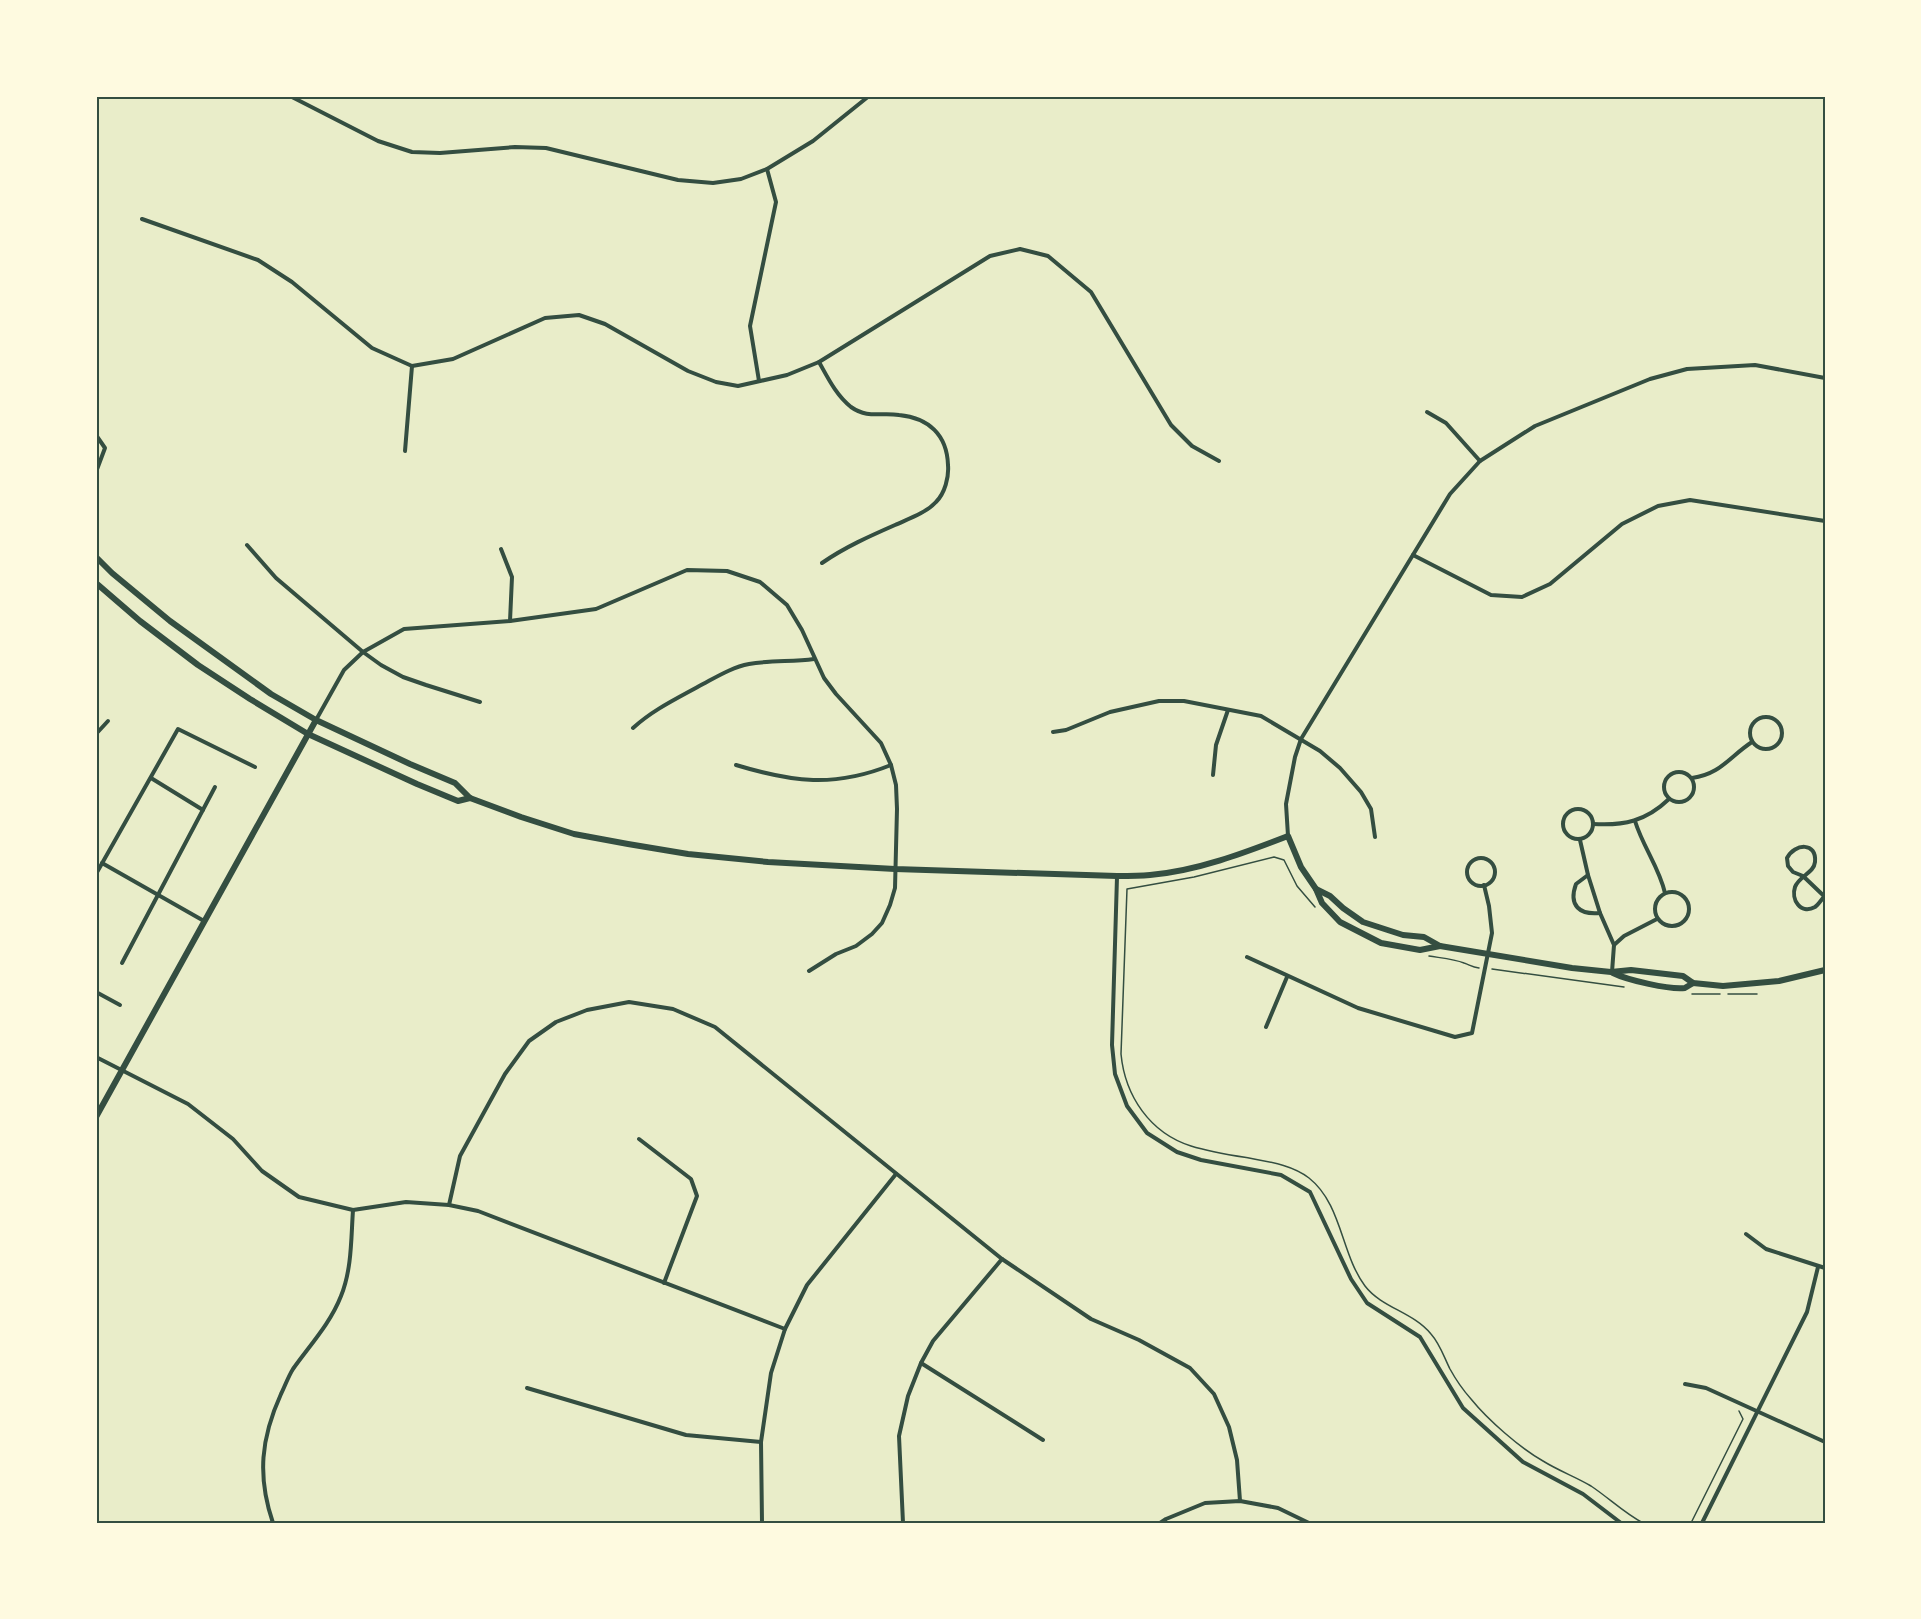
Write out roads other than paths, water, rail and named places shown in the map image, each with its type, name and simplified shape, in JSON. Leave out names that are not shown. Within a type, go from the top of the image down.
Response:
[{"type":"main road","points":[[96,557],[170,621],[271,694],[316,720],[455,783],[470,798],[574,834],[688,854],[756,861],[895,869],[1117,876],[1149,875],[1190,868],[1253,850],[1288,836],[1301,867],[1316,889],[1322,903],[1341,922],[1381,943],[1420,950],[1440,946]]},
{"type":"main road","points":[[96,583],[140,621],[198,665],[308,734],[458,801],[470,798]]},
{"type":"main road","points":[[96,1117],[316,720]]},
{"type":"main road","points":[[1316,889],[1330,896],[1364,922],[1403,934],[1424,937],[1440,946],[1572,968],[1611,972],[1631,970],[1683,976],[1693,983],[1723,986],[1779,981],[1825,970]]},
{"type":"main road","points":[[1611,972],[1628,980],[1669,986],[1685,988],[1693,983]]},
{"type":"street","points":[[290,96],[378,141],[412,152],[440,153],[514,147],[546,148],[678,180],[713,183],[741,179],[767,169],[813,141],[869,96]]},
{"type":"street","points":[[759,381],[750,326],[776,202],[767,169]]},
{"type":"street","points":[[142,219],[258,260],[292,282],[372,348],[412,366],[453,359],[545,318],[579,315],[605,324],[688,370],[716,382],[738,386],[787,375],[819,362],[990,255],[1020,249],[1048,256],[1091,292],[1171,425],[1192,446],[1220,461]]},
{"type":"street","points":[[819,362],[833,388],[851,407],[871,416],[899,414],[921,419],[937,431],[948,451],[949,477],[936,502],[915,516],[842,549],[822,563]]},
{"type":"street","points":[[1288,836],[1286,804],[1301,739],[1450,494],[1480,461],[1535,426],[1650,380],[1687,369],[1755,365],[1825,378]]},
{"type":"street","points":[[405,451],[412,366]]},
{"type":"street","points":[[1427,412],[1446,423],[1480,461]]},
{"type":"street","points":[[96,435],[105,448],[96,472]]},
{"type":"street","points":[[1413,555],[1491,595],[1522,597],[1550,584],[1622,524],[1658,506],[1690,500],[1825,521]]},
{"type":"street","points":[[247,545],[276,578],[381,665],[403,677],[480,702]]},
{"type":"street","points":[[501,549],[512,577],[510,621]]},
{"type":"street","points":[[316,720],[344,670],[363,652],[404,628],[510,621],[596,609],[687,570],[727,570],[760,582],[787,605],[802,630],[824,678],[881,743],[891,765],[896,785],[895,888],[882,923],[856,946],[836,954],[809,971]]},
{"type":"street","points":[[633,728],[655,710],[730,670],[746,664],[814,659]]},
{"type":"street","points":[[1053,732],[1066,730],[1110,711],[1159,701],[1184,700],[1261,716],[1320,751],[1340,768],[1361,792],[1371,809],[1374,837]]},
{"type":"street","points":[[1213,776],[1216,745],[1228,710]]},
{"type":"street","points":[[1768,717],[1779,723],[1781,738],[1778,744],[1764,749],[1752,742],[1750,731],[1755,721],[1768,717]]},
{"type":"street","points":[[96,734],[108,721]]},
{"type":"street","points":[[96,874],[178,729],[255,767]]},
{"type":"street","points":[[1692,778],[1702,777],[1722,768],[1752,742]]},
{"type":"street","points":[[735,765],[783,777],[828,780],[850,778],[891,765]]},
{"type":"street","points":[[1682,772],[1692,778],[1694,792],[1691,798],[1684,802],[1677,802],[1669,798],[1664,784],[1669,774],[1682,772]]},
{"type":"street","points":[[151,778],[202,810]]},
{"type":"street","points":[[122,963],[215,787]]},
{"type":"street","points":[[1593,824],[1635,821],[1656,810],[1669,798]]},
{"type":"street","points":[[1579,809],[1591,816],[1593,824],[1591,832],[1580,840],[1568,837],[1564,831],[1563,819],[1567,813],[1579,809]]},
{"type":"street","points":[[1635,821],[1645,848],[1662,878],[1665,893]]},
{"type":"street","points":[[1580,840],[1600,913],[1614,945],[1611,972]]},
{"type":"street","points":[[1803,876],[1798,881],[1794,897],[1798,906],[1814,908],[1824,897],[1803,876],[1793,872],[1788,866],[1787,858],[1790,852],[1800,846],[1808,847],[1814,854],[1815,861],[1813,868],[1803,876]]},
{"type":"street","points":[[1478,858],[1490,861],[1494,866],[1494,878],[1491,883],[1484,885],[1477,885],[1468,876],[1470,864],[1478,858]]},
{"type":"street","points":[[102,863],[204,921]]},
{"type":"street","points":[[1588,875],[1576,884],[1573,898],[1581,912],[1600,913]]},
{"type":"street","points":[[1117,876],[1112,1045],[1115,1074],[1127,1106],[1147,1133],[1178,1152],[1202,1160],[1281,1175],[1310,1192],[1351,1279],[1367,1303],[1420,1337],[1463,1408],[1523,1462],[1583,1494],[1621,1523]]},
{"type":"street","points":[[1247,957],[1358,1008],[1455,1037],[1472,1033],[1492,933],[1484,885]]},
{"type":"street","points":[[1665,893],[1677,893],[1683,896],[1690,908],[1689,915],[1680,926],[1674,927],[1657,919],[1655,903],[1665,893]]},
{"type":"street","points":[[1614,945],[1624,936],[1657,919]]},
{"type":"street","points":[[1266,1027],[1287,976]]},
{"type":"street","points":[[96,992],[120,1005]]},
{"type":"street","points":[[449,1204],[460,1156],[505,1074],[529,1041],[556,1022],[587,1010],[629,1002],[673,1009],[715,1027],[1002,1258],[1091,1319],[1138,1340],[1190,1368],[1214,1394],[1229,1427],[1237,1460],[1240,1501]]},
{"type":"street","points":[[96,1057],[188,1104],[233,1139],[262,1171],[299,1197],[353,1210],[406,1202],[449,1204],[478,1211],[785,1329]]},
{"type":"street","points":[[639,1139],[691,1179],[697,1196],[664,1283]]},
{"type":"street","points":[[762,1523],[761,1442],[771,1373],[785,1329],[807,1285],[896,1174]]},
{"type":"street","points":[[273,1523],[266,1501],[262,1460],[271,1415],[292,1371],[321,1335],[341,1295],[350,1257],[353,1210]]},
{"type":"street","points":[[1746,1234],[1766,1249],[1825,1268]]},
{"type":"street","points":[[903,1523],[899,1436],[908,1396],[921,1363],[933,1341],[1002,1258]]},
{"type":"street","points":[[1702,1523],[1807,1312],[1818,1267]]},
{"type":"street","points":[[921,1363],[1044,1440]]},
{"type":"street","points":[[1685,1384],[1706,1388],[1825,1442]]},
{"type":"street","points":[[527,1388],[686,1435],[761,1442]]},
{"type":"street","points":[[1160,1523],[1205,1503],[1240,1501],[1278,1508],[1309,1523]]}]
